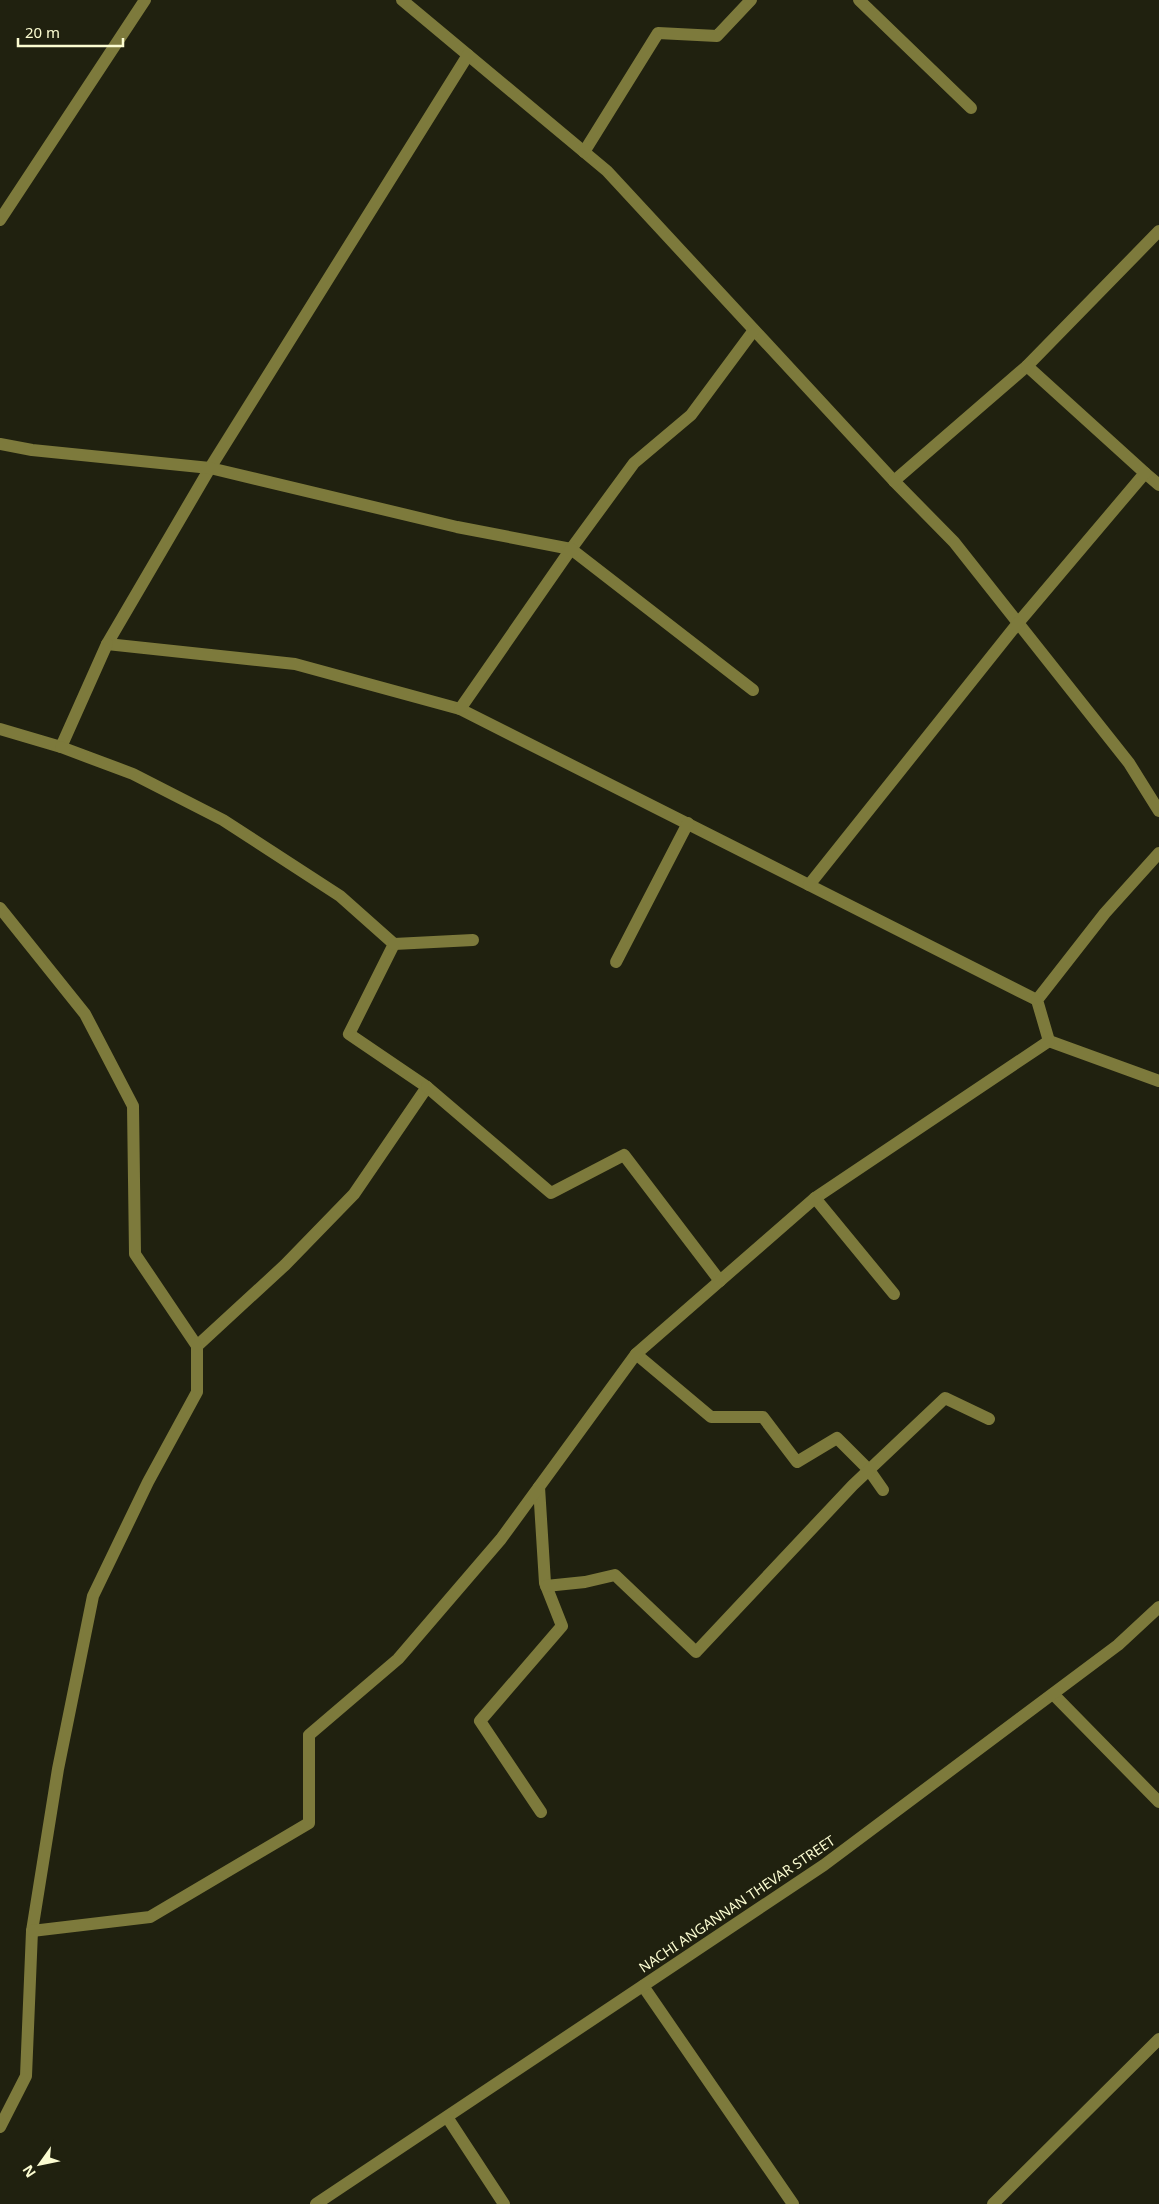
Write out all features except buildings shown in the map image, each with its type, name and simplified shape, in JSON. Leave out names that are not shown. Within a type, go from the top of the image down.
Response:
[{"type":"street","points":[[0,220],[145,0]]},
{"type":"street","points":[[402,0],[607,171],[894,481],[954,542],[1129,763],[1159,811]]},
{"type":"street","points":[[584,152],[658,32],[717,36],[751,0]]},
{"type":"street","points":[[859,0],[971,108]]},
{"type":"street","points":[[61,747],[107,644],[210,468],[468,55]]},
{"type":"street","points":[[894,481],[1027,366],[1159,231]]},
{"type":"street","points":[[460,709],[634,463],[691,415],[754,330]]},
{"type":"street","points":[[1027,366],[1159,485]]},
{"type":"street","points":[[0,444],[32,450],[210,468],[457,527],[571,550],[753,690]]},
{"type":"street","points":[[809,885],[1018,623],[1145,473]]},
{"type":"street","points":[[107,644],[295,664],[460,709],[1037,1000],[1049,1041]]},
{"type":"street","points":[[0,729],[61,747],[133,774],[223,820],[340,896],[394,944],[473,940]]},
{"type":"street","points":[[616,962],[688,824]]},
{"type":"street","points":[[1037,1000],[1105,913],[1159,853]]},
{"type":"street","points":[[0,908],[85,1014],[132,1106],[135,1254],[197,1346],[197,1392],[148,1482],[93,1596],[58,1769],[32,1931],[26,2076],[0,2127]]},
{"type":"street","points":[[394,944],[349,1034],[428,1087],[551,1193],[624,1155],[720,1281]]},
{"type":"street","points":[[1049,1041],[1159,1081]]},
{"type":"street","points":[[32,1931],[150,1917],[309,1823],[309,1735],[398,1659],[501,1539],[636,1354],[816,1198],[1049,1041]]},
{"type":"street","points":[[197,1346],[285,1265],[354,1194],[428,1087]]},
{"type":"street","points":[[816,1198],[894,1294]]},
{"type":"street","points":[[636,1354],[711,1417],[763,1417],[797,1462],[837,1438],[869,1470],[883,1490]]},
{"type":"street","points":[[546,1586],[585,1582],[615,1574],[696,1652],[869,1470],[945,1398],[989,1419]]},
{"type":"street","points":[[539,1487],[546,1586],[562,1626],[480,1721],[542,1812]]},
{"type":"street","name":"NACHI ANGANNAN THEVAR STREET","points":[[316,2204],[824,1865],[1118,1645],[1159,1607]]},
{"type":"street","points":[[1053,1694],[1159,1802]]},
{"type":"street","points":[[643,1986],[793,2204]]},
{"type":"street","points":[[993,2204],[1159,2038]]},
{"type":"street","points":[[447,2117],[504,2204]]}]
